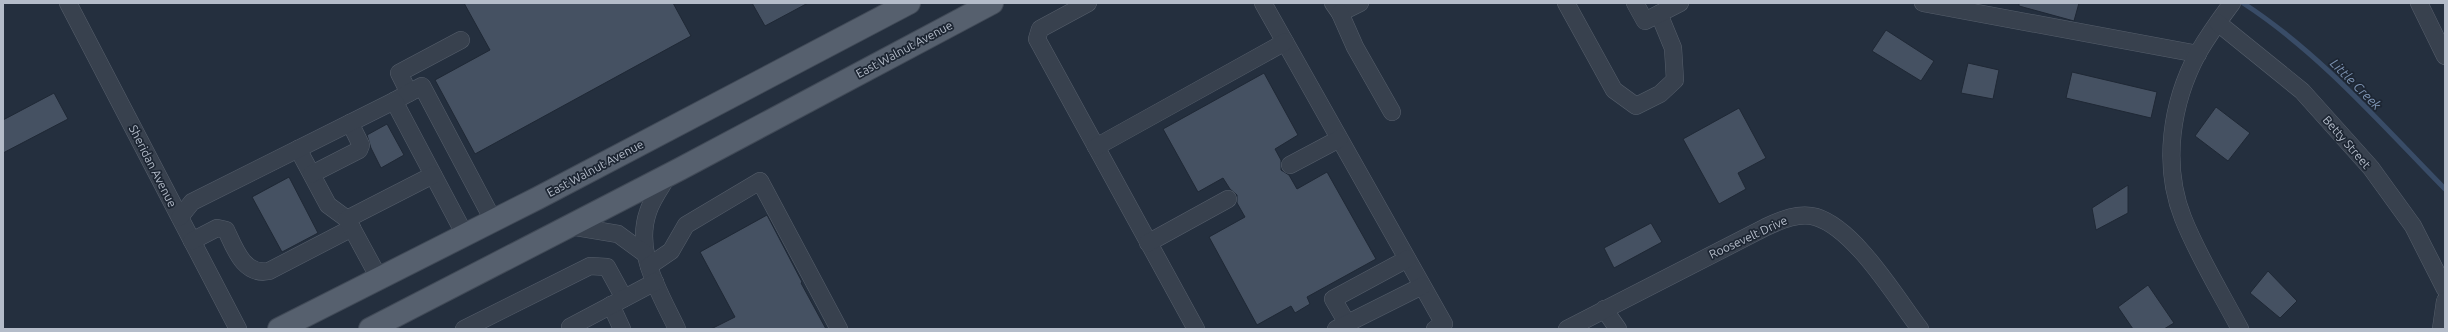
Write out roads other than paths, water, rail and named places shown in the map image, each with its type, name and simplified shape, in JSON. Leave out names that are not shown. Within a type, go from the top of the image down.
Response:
[{"type":"main road","name":"East Walnut Avenue","points":[[279,329],[465,235],[909,3]]},
{"type":"main road","name":"East Walnut Avenue","points":[[370,329],[570,226],[992,3]]},
{"type":"street","name":"Sheridan Avenue","points":[[68,3],[238,329]]},
{"type":"street","points":[[1088,3],[1040,29],[1037,40],[1196,329]]},
{"type":"street","points":[[1264,3],[1444,324],[1435,329]]},
{"type":"street","points":[[1360,3],[1336,8],[1355,47],[1392,112]]},
{"type":"street","points":[[1566,3],[1614,90],[1636,106],[1660,94],[1675,80],[1673,48],[1659,14]]},
{"type":"street","points":[[1635,3],[1646,21],[1680,3]]},
{"type":"street","points":[[1923,3],[2198,54]]},
{"type":"street","points":[[2232,3],[2198,54],[2182,93],[2171,136],[2170,170],[2183,217],[2240,329]]},
{"type":"street","points":[[2419,3],[2445,56]]},
{"type":"street","name":"Betty Street","points":[[2218,23],[2302,91],[2371,168],[2413,226],[2445,289]]},
{"type":"street","points":[[410,93],[399,73],[461,40]]},
{"type":"street","points":[[1096,146],[1285,42]]},
{"type":"street","points":[[180,217],[192,202],[422,86],[493,220]]},
{"type":"street","points":[[394,101],[465,235]]},
{"type":"street","points":[[312,174],[359,150],[361,144],[350,123]]},
{"type":"street","points":[[1290,165],[1339,139]]},
{"type":"street","points":[[298,149],[328,205],[350,224],[379,278]]},
{"type":"street","points":[[669,174],[648,210],[644,224],[646,260],[676,329]]},
{"type":"street","points":[[192,241],[217,228],[226,230],[240,258],[252,271],[259,273],[269,271],[433,175]]},
{"type":"street","points":[[646,260],[671,250],[686,225],[760,181],[839,329]]},
{"type":"street","points":[[1148,243],[1228,199]]},
{"type":"street","name":"Roosevelt Drive","points":[[1567,329],[1766,226],[1793,216],[1815,217],[1837,227],[1853,241],[1920,329]]},
{"type":"street","points":[[570,226],[618,234],[646,260]]},
{"type":"street","points":[[1407,259],[1333,299],[1341,326],[1422,286]]},
{"type":"street","points":[[464,329],[590,266],[607,267],[618,301],[622,329]]},
{"type":"street","points":[[569,328],[656,282]]},
{"type":"street","points":[[2441,329],[2445,301]]},
{"type":"street","points":[[1604,309],[1618,329]]},
{"type":"waterway","name":"Little Creek","points":[[2243,3],[2298,44],[2349,90],[2445,189]]}]
